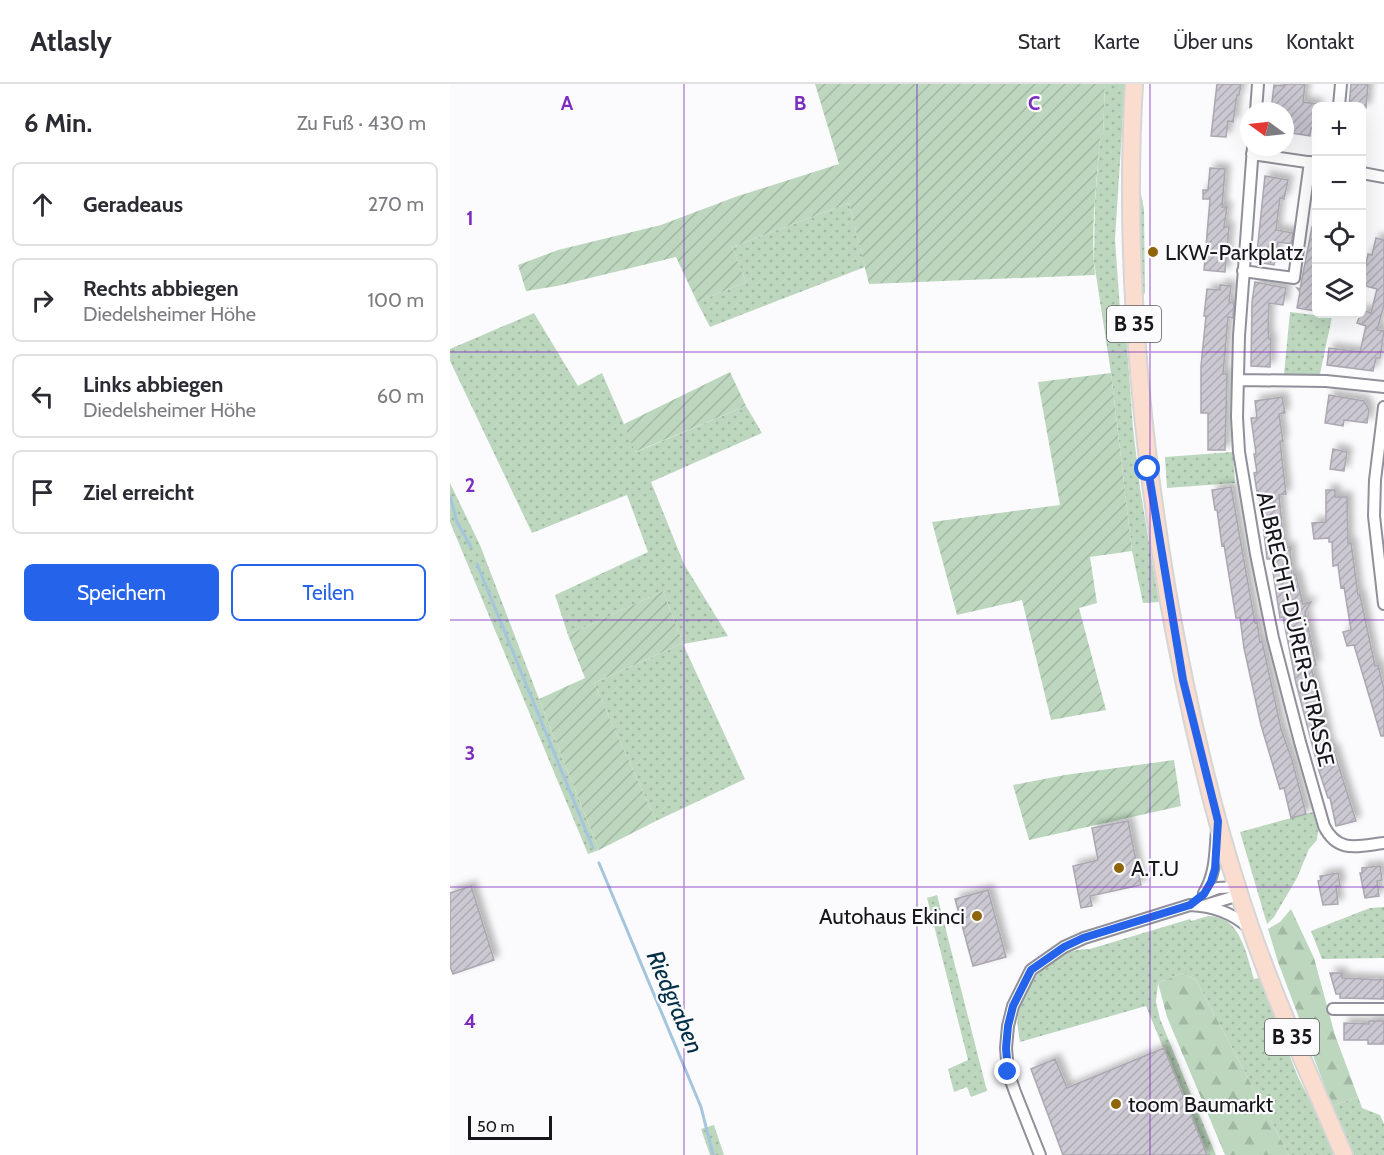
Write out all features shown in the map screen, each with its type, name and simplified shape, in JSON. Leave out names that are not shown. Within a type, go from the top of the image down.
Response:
[{"type":"main road","name":"B 35","points":[[1134,84],[1131,153],[1134,330],[1148,469],[1183,680],[1218,821],[1250,928],[1298,1050],[1344,1155]]},
{"type":"street","points":[[1257,102],[1258,84]]},
{"type":"street","points":[[1339,102],[1341,84]]},
{"type":"street","name":"ALBRECHT-DÜRER-STRASSE","points":[[1252,156],[1242,271],[1237,417],[1243,483],[1273,638],[1324,826],[1329,836],[1336,842],[1349,847],[1384,843]]},
{"type":"street","points":[[1280,156],[1312,163]]},
{"type":"street","points":[[1242,271],[1294,278],[1312,169]]},
{"type":"street","points":[[1366,174],[1384,177]]},
{"type":"street","points":[[1238,380],[1326,381],[1384,387]]},
{"type":"street","points":[[1384,407],[1375,480],[1374,516],[1384,604]]},
{"type":"street","points":[[1204,894],[1215,869],[1218,821]]},
{"type":"street","points":[[1040,1155],[1008,1072],[1006,1048],[1013,1006],[1031,970],[1064,947],[1083,938],[1190,905],[1204,894],[1218,888],[1238,891]]},
{"type":"street","points":[[1203,906],[1238,891]]},
{"type":"street","points":[[1190,905],[1232,914],[1250,928]]},
{"type":"street","points":[[1333,1009],[1384,1008]]},
{"type":"green space","points":[[815,84],[1105,84],[1103,134],[1100,137],[1094,206],[1095,275],[869,284],[849,203],[732,247],[746,282],[697,302],[676,257],[557,286],[526,291],[518,265],[558,250],[661,225],[735,197],[839,164]]},
{"type":"green space","points":[[1105,84],[1125,84],[1115,239],[1120,310],[1126,332],[1140,488],[1159,602],[1143,603],[1132,551],[1111,373],[1094,262],[1095,202],[1100,137],[1103,134]]},
{"type":"green space","points":[[1141,194],[1144,209],[1145,293],[1140,299],[1136,195]]},
{"type":"green space","points":[[849,203],[865,267],[710,327],[697,302],[746,282],[732,247]]},
{"type":"green space","points":[[1290,312],[1312,315],[1312,318],[1332,318],[1320,374],[1284,374]]},
{"type":"green space","points":[[534,313],[578,386],[602,373],[636,452],[746,406],[762,433],[651,482],[684,564],[728,636],[683,644],[745,779],[656,821],[594,683],[683,643],[663,591],[568,635],[555,595],[648,552],[627,495],[532,533],[450,361],[450,349]]},
{"type":"green space","points":[[730,372],[746,406],[635,452],[624,424]]},
{"type":"green space","points":[[1111,373],[1132,551],[1090,557],[1097,603],[1079,608],[1106,710],[1051,720],[1022,600],[957,615],[932,522],[1060,505],[1038,382]]},
{"type":"green space","points":[[1233,452],[1235,483],[1167,488],[1165,457]]},
{"type":"green space","points":[[450,483],[480,545],[599,850],[588,854],[450,522]]},
{"type":"green space","points":[[663,591],[683,643],[594,683],[656,821],[599,850],[539,699],[585,678],[568,635]]},
{"type":"green space","points":[[1174,760],[1181,806],[1029,840],[1013,785],[1065,775]]},
{"type":"green space","points":[[1313,812],[1318,831],[1317,840],[1309,849],[1297,878],[1274,917],[1267,924],[1240,832]]},
{"type":"green space","points":[[937,895],[987,1091],[971,1097],[967,1087],[954,1092],[948,1069],[968,1060],[927,898]]},
{"type":"green space","points":[[1384,907],[1384,958],[1322,959],[1311,931],[1370,908]]},
{"type":"green space","points":[[1291,909],[1314,958],[1335,1035],[1358,1097],[1332,1106],[1278,962],[1268,929],[1280,922]]},
{"type":"green space","points":[[1208,916],[1228,922],[1240,938],[1254,979],[1259,978],[1298,1077],[1337,1155],[1289,1155],[1196,980],[1182,973],[1158,983],[1156,1002],[1160,1019],[1216,1155],[1207,1155],[1146,1006],[1020,1042],[1017,1021],[1021,1002],[1034,978],[1054,960],[1077,950],[1090,949],[1190,919],[1191,921]]},
{"type":"green space","points":[[1182,973],[1196,980],[1289,1155],[1225,1155],[1167,1017],[1158,983]]},
{"type":"green space","points":[[1358,1097],[1362,1108],[1380,1115],[1384,1124],[1384,1155],[1352,1155],[1332,1106]]},
{"type":"green space","points":[[714,1125],[724,1155],[710,1155],[701,1129]]},
{"type":"building","points":[[1217,84],[1241,84],[1233,122],[1228,121],[1226,137],[1211,136]]},
{"type":"building","points":[[1284,84],[1305,84],[1303,102],[1312,103],[1310,136],[1294,133],[1294,102],[1272,102],[1274,85],[1283,86]]},
{"type":"building","points":[[1351,84],[1368,84],[1366,108],[1366,102],[1349,102]]},
{"type":"building","points":[[1210,168],[1225,169],[1222,207],[1227,207],[1224,227],[1229,227],[1225,272],[1204,270],[1210,199],[1203,199],[1203,190],[1208,190]]},
{"type":"building","points":[[1265,176],[1288,180],[1284,199],[1280,198],[1276,230],[1293,233],[1291,244],[1278,242],[1274,265],[1256,262]]},
{"type":"building","points":[[1312,227],[1312,310],[1297,308],[1300,292],[1297,288],[1300,289]]},
{"type":"building","points":[[1376,238],[1384,240],[1384,305],[1377,330],[1384,331],[1380,358],[1376,358],[1373,371],[1327,365],[1329,348],[1360,352],[1366,326],[1357,323],[1359,318],[1366,318],[1366,311],[1371,313],[1377,289],[1366,286],[1368,254],[1372,255]]},
{"type":"building","points":[[1255,282],[1286,288],[1283,305],[1269,303],[1270,367],[1251,366],[1252,302]]},
{"type":"building","points":[[1220,285],[1231,286],[1229,302],[1234,303],[1233,318],[1228,317],[1223,374],[1227,374],[1225,450],[1208,450],[1208,413],[1201,413],[1201,366],[1206,316],[1204,316],[1207,289],[1220,290]]},
{"type":"building","points":[[1329,395],[1364,401],[1369,410],[1367,423],[1344,420],[1343,426],[1325,423]]},
{"type":"building","points":[[1282,397],[1285,413],[1279,414],[1283,441],[1280,442],[1286,494],[1279,495],[1284,548],[1290,547],[1292,575],[1296,575],[1303,604],[1311,602],[1305,612],[1316,665],[1311,666],[1330,749],[1333,748],[1356,821],[1336,826],[1296,683],[1283,617],[1280,618],[1271,559],[1267,559],[1260,498],[1258,498],[1254,473],[1257,472],[1251,418],[1257,418],[1255,401]]},
{"type":"building","points":[[1333,449],[1347,452],[1344,471],[1330,469]]},
{"type":"building","points":[[1231,487],[1255,623],[1257,622],[1281,729],[1292,760],[1306,814],[1291,818],[1284,788],[1280,789],[1261,725],[1244,648],[1240,618],[1236,618],[1224,545],[1222,546],[1217,510],[1215,510],[1212,490]]},
{"type":"building","points":[[1326,490],[1335,490],[1335,497],[1347,497],[1348,543],[1351,543],[1358,595],[1360,595],[1375,666],[1378,665],[1384,689],[1384,736],[1381,736],[1354,645],[1347,646],[1343,632],[1351,630],[1338,565],[1333,566],[1332,542],[1329,542],[1329,538],[1314,539],[1312,523],[1326,522]]},
{"type":"building","name":"A.T.U","points":[[1128,821],[1141,885],[1090,896],[1092,906],[1081,908],[1073,866],[1098,860],[1092,828]]},
{"type":"building","points":[[1380,866],[1382,880],[1377,881],[1379,896],[1365,898],[1360,873],[1362,873],[1362,868]]},
{"type":"building","points":[[1338,873],[1340,886],[1336,886],[1338,904],[1323,905],[1318,881],[1321,880],[1320,876]]},
{"type":"building","points":[[471,886],[494,960],[453,974],[450,966],[450,893]]},
{"type":"building","name":"Autohaus Ekinci","points":[[988,890],[1006,957],[973,966],[955,899]]},
{"type":"building","points":[[1330,973],[1342,973],[1342,978],[1384,980],[1384,999],[1340,998],[1340,994],[1336,994]]},
{"type":"building","points":[[1369,1021],[1384,1021],[1384,1044],[1368,1044],[1368,1040],[1344,1040],[1344,1023],[1369,1024]]},
{"type":"building","name":"toom Baumarkt","points":[[1164,1048],[1207,1155],[1063,1155],[1031,1069],[1055,1059],[1067,1088]]},
{"type":"waterway","name":"Riedgraben","points":[[450,496],[457,522],[471,547]]},
{"type":"waterway","name":"Riedgraben","points":[[477,564],[593,848]]},
{"type":"waterway","name":"Riedgraben","points":[[599,863],[701,1107],[713,1155]]},
{"type":"place","name":"LKW-Parkplatz","points":[[1153,252]]},
{"type":"place","name":"A.T.U","points":[[1119,868]]},
{"type":"place","name":"Autohaus Ekinci","points":[[977,916]]},
{"type":"place","name":"toom Baumarkt","points":[[1116,1104]]},
{"type":"route","points":[[1008,1072],[1006,1048],[1008,1026],[1013,1006],[1031,970],[1064,947],[1083,938],[1190,905],[1204,894],[1215,869],[1218,821],[1183,680],[1148,469]]}]
